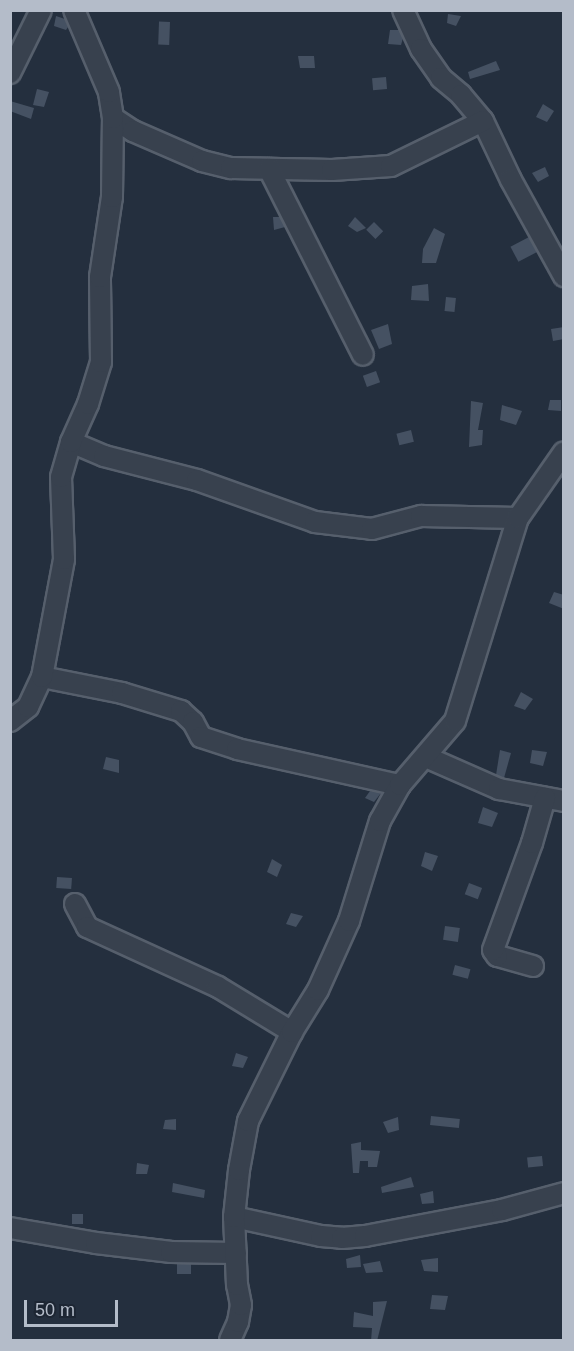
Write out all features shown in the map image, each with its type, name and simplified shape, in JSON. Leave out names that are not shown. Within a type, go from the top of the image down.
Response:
[{"type":"street","points":[[10,73],[41,10]]},
{"type":"street","points":[[10,721],[28,707],[42,677],[64,559],[61,477],[71,442],[88,404],[101,362],[100,277],[112,197],[113,118],[109,92],[74,10]]},
{"type":"street","points":[[403,10],[421,49],[441,78],[461,95],[483,121],[511,180],[564,276]]},
{"type":"street","points":[[113,118],[133,131],[202,161],[231,168],[332,170],[391,166],[483,121]]},
{"type":"street","points":[[269,169],[363,355]]},
{"type":"street","points":[[71,442],[104,456],[197,480],[315,522],[372,529],[421,516],[518,518]]},
{"type":"street","points":[[230,1341],[238,1322],[241,1305],[234,1217],[239,1170],[249,1121],[292,1032],[318,990],[332,961],[349,921],[380,821],[400,785],[455,721],[518,518],[564,452]]},
{"type":"street","points":[[42,677],[122,693],[181,711],[193,722],[201,736],[227,746],[400,785]]},
{"type":"street","points":[[426,757],[499,789],[554,800],[532,843],[493,950],[497,956],[533,966]]},
{"type":"street","points":[[75,904],[87,927],[219,987],[292,1032]]},
{"type":"street","points":[[234,1217],[321,1236],[365,1236],[502,1210],[564,1193]]},
{"type":"street","points":[[10,1228],[96,1243],[171,1252],[236,1253]]},
{"type":"building","points":[[448,14],[461,16],[456,26],[447,23]]},
{"type":"building","points":[[56,16],[65,19],[68,27],[66,30],[54,26]]},
{"type":"building","points":[[159,22],[170,22],[169,45],[158,45]]},
{"type":"building","points":[[390,30],[399,30],[403,38],[401,45],[388,44]]},
{"type":"building","points":[[298,56],[314,56],[315,68],[300,68]]},
{"type":"building","points":[[496,61],[500,70],[470,79],[468,72]]},
{"type":"building","points":[[386,77],[387,89],[373,90],[372,78]]},
{"type":"building","points":[[37,89],[49,92],[44,107],[33,105]]},
{"type":"building","points":[[10,101],[34,108],[31,119],[10,111]]},
{"type":"building","points":[[543,104],[554,111],[547,122],[536,117]]},
{"type":"building","points":[[545,167],[549,176],[538,182],[532,173]]},
{"type":"building","points":[[273,217],[280,217],[285,227],[274,230]]},
{"type":"building","points":[[355,217],[366,228],[357,232],[348,226]]},
{"type":"building","points":[[374,222],[383,231],[375,239],[366,230]]},
{"type":"building","points":[[434,228],[445,234],[436,263],[422,263],[423,249]]},
{"type":"building","points":[[529,237],[537,252],[518,262],[510,247]]},
{"type":"building","points":[[428,284],[429,301],[411,300],[412,286]]},
{"type":"building","points":[[446,297],[456,298],[454,312],[445,311]]},
{"type":"building","points":[[388,324],[392,344],[379,349],[371,330]]},
{"type":"building","points":[[564,327],[564,339],[553,341],[551,329]]},
{"type":"building","points":[[376,371],[380,382],[367,387],[363,376]]},
{"type":"building","points":[[550,400],[561,400],[561,411],[548,410]]},
{"type":"building","points":[[471,401],[483,403],[478,430],[483,430],[482,445],[469,447]]},
{"type":"building","points":[[502,405],[522,411],[516,425],[500,420]]},
{"type":"building","points":[[411,430],[414,442],[399,445],[396,434]]},
{"type":"building","points":[[554,592],[564,595],[564,609],[549,603]]},
{"type":"building","points":[[521,692],[533,699],[525,710],[514,706]]},
{"type":"building","points":[[500,750],[511,753],[504,778],[496,775]]},
{"type":"building","points":[[532,750],[547,752],[543,766],[530,763]]},
{"type":"building","points":[[106,757],[119,760],[119,773],[103,769]]},
{"type":"building","points":[[370,791],[381,793],[374,802],[365,798]]},
{"type":"building","points":[[483,807],[498,813],[492,827],[478,823]]},
{"type":"building","points":[[425,852],[438,856],[432,871],[421,866]]},
{"type":"building","points":[[272,859],[282,865],[277,877],[267,872]]},
{"type":"building","points":[[57,877],[72,878],[71,889],[56,888]]},
{"type":"building","points":[[469,883],[482,888],[478,899],[465,894]]},
{"type":"building","points":[[291,913],[303,916],[296,927],[286,924]]},
{"type":"building","points":[[445,926],[460,928],[458,942],[443,940]]},
{"type":"building","points":[[455,965],[470,969],[468,979],[452,975]]},
{"type":"building","points":[[236,1053],[248,1057],[243,1068],[232,1066]]},
{"type":"building","points":[[431,1116],[460,1119],[459,1128],[430,1125]]},
{"type":"building","points":[[398,1117],[399,1130],[388,1133],[383,1122]]},
{"type":"building","points":[[176,1119],[176,1130],[163,1129],[165,1120]]},
{"type":"building","points":[[361,1142],[361,1150],[380,1151],[377,1167],[368,1167],[368,1161],[360,1161],[359,1173],[353,1173],[351,1144]]},
{"type":"building","points":[[542,1156],[543,1166],[528,1168],[527,1158]]},
{"type":"building","points":[[137,1163],[149,1165],[147,1174],[136,1174]]},
{"type":"building","points":[[411,1177],[414,1187],[382,1193],[381,1187]]},
{"type":"building","points":[[173,1183],[205,1190],[204,1198],[172,1192]]},
{"type":"building","points":[[433,1191],[434,1203],[422,1204],[420,1194]]},
{"type":"building","points":[[72,1214],[83,1214],[83,1224],[72,1224]]},
{"type":"building","points":[[360,1255],[361,1267],[347,1268],[346,1259]]},
{"type":"building","points":[[438,1258],[438,1272],[424,1271],[421,1260]]},
{"type":"building","points":[[380,1261],[383,1272],[366,1273],[363,1264]]},
{"type":"building","points":[[177,1264],[191,1264],[191,1274],[177,1274]]},
{"type":"building","points":[[432,1295],[448,1296],[445,1310],[430,1309]]},
{"type":"building","points":[[387,1301],[377,1341],[371,1341],[372,1328],[353,1327],[354,1312],[373,1316],[373,1302]]}]
